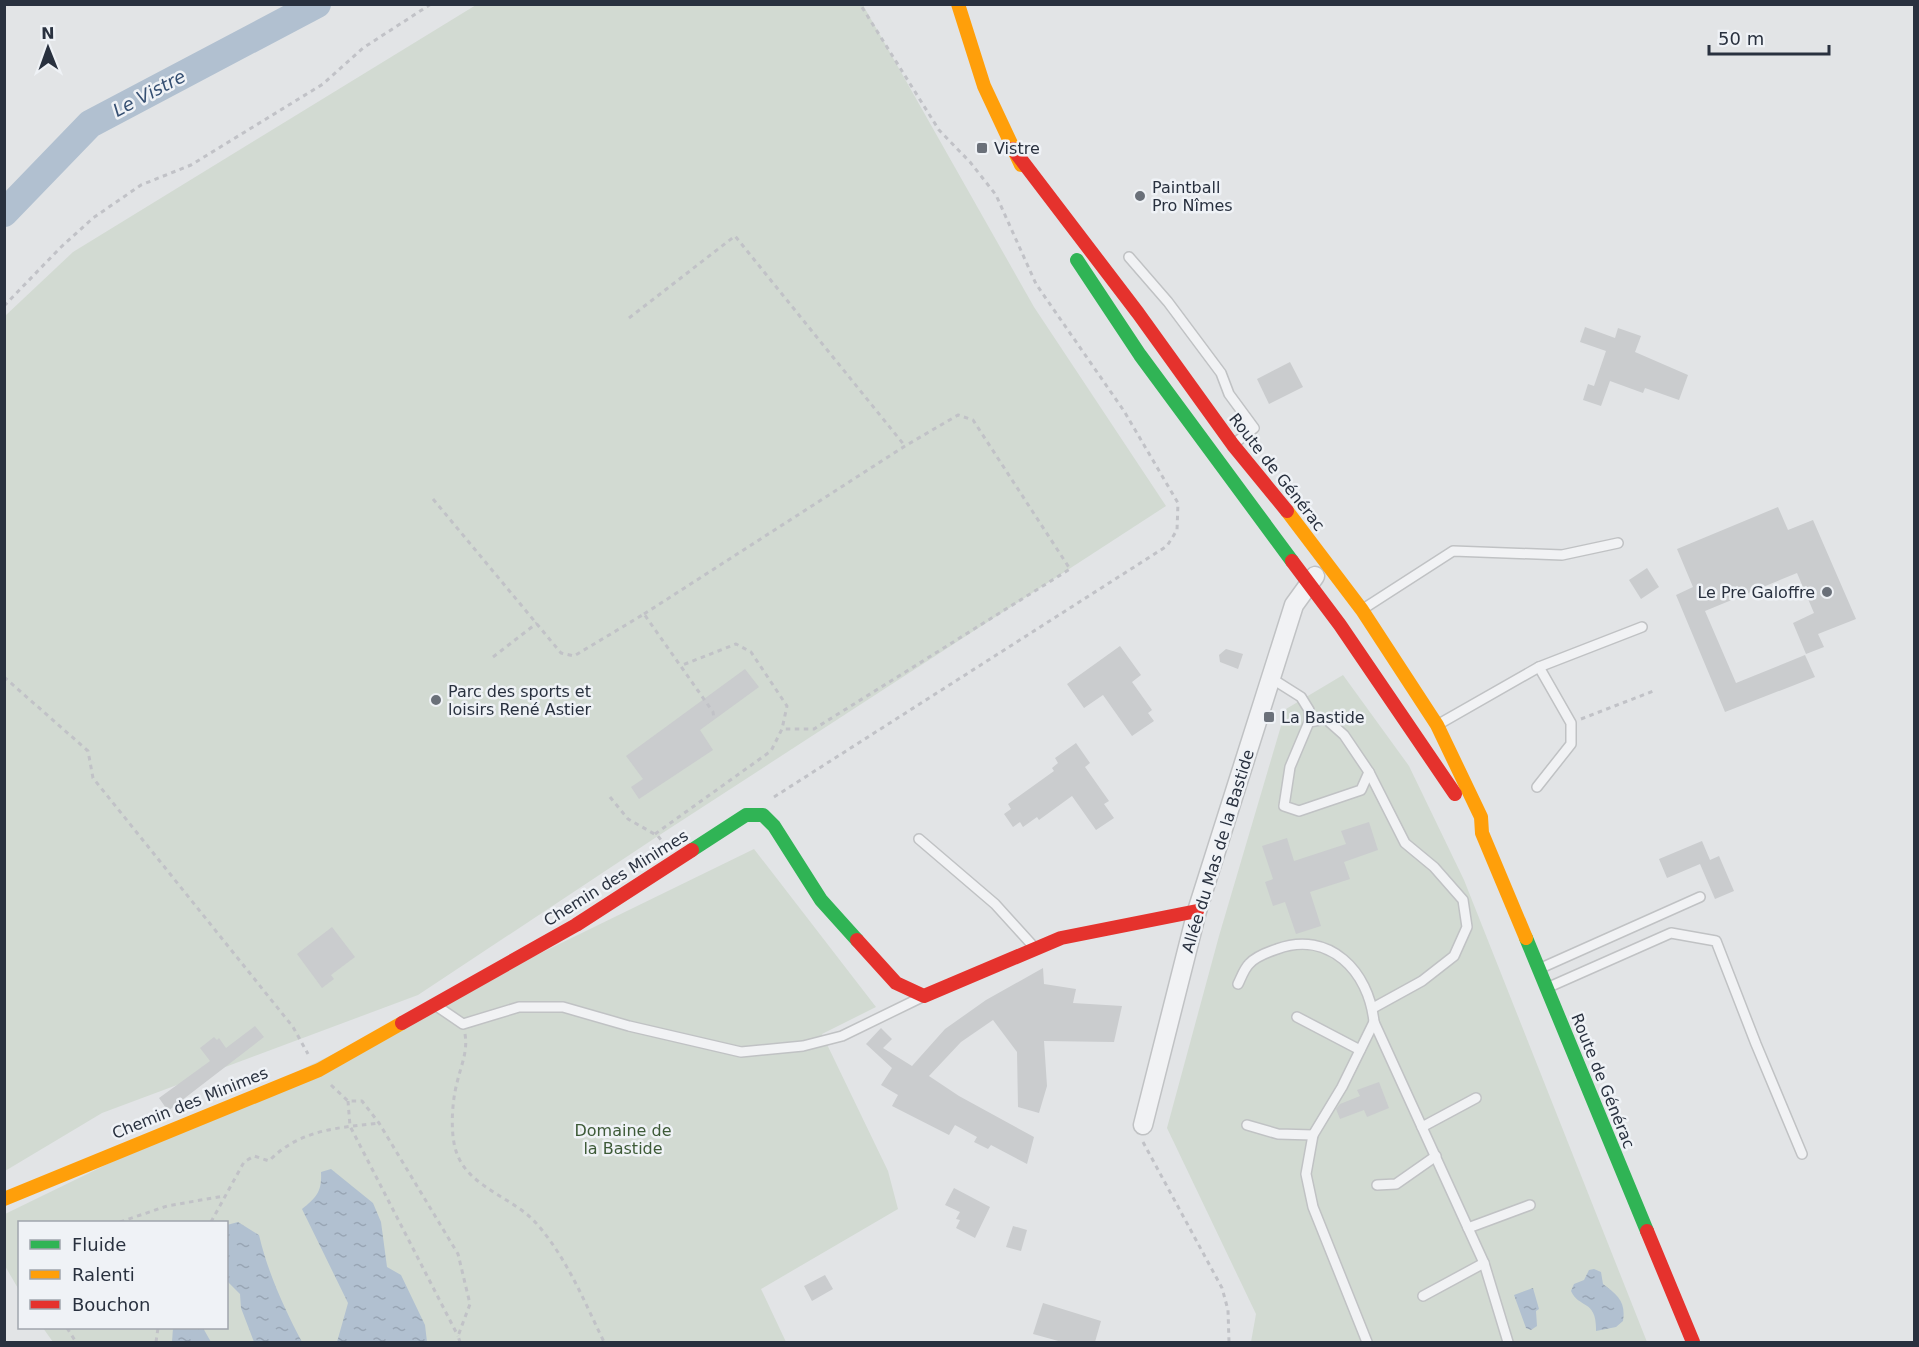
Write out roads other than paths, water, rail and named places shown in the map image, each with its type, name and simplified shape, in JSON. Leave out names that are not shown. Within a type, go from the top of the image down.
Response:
[{"type":"street","name":"Route de Générac","points":[[958,4],[981,83],[1001,130],[1013,149],[1138,313],[1233,445],[1275,495],[1350,618],[1380,685],[1446,779],[1470,819],[1482,833],[1693,1342]]},
{"type":"street","name":"Route de Générac","points":[[1013,149],[1032,186],[1069,247],[1165,390],[1350,618],[1432,728],[1481,817],[1482,833]]},
{"type":"street","name":"Allée du Mas de la Bastide","points":[[1143,1125],[1197,911],[1271,678],[1303,606],[1318,579]]},
{"type":"street","name":"Chemin des Minimes","points":[[4,1199],[90,1162],[321,1074],[576,925],[746,815],[763,814],[774,826],[821,900],[897,983],[924,996]]},
{"type":"street","points":[[924,996],[1061,938],[1197,911]]},
{"type":"lane","points":[[1129,257],[1168,302],[1221,373],[1228,394],[1254,428],[1218,456]]},
{"type":"lane","points":[[1275,495],[1294,538],[1318,579]]},
{"type":"lane","points":[[1350,618],[1453,551],[1562,555],[1618,543]]},
{"type":"lane","points":[[1303,606],[1330,621],[1421,751],[1446,779]]},
{"type":"lane","points":[[1432,728],[1539,667],[1642,627]]},
{"type":"lane","points":[[1365,634],[1407,692]]},
{"type":"lane","points":[[1537,787],[1571,744],[1571,723],[1539,667]]},
{"type":"lane","points":[[1271,678],[1301,697],[1309,710],[1309,722],[1290,767],[1284,806],[1299,811],[1361,790],[1369,772]]},
{"type":"lane","points":[[1380,685],[1407,692]]},
{"type":"lane","points":[[1309,722],[1326,719],[1344,735],[1369,772],[1405,843],[1434,867],[1464,900],[1467,927],[1454,956],[1422,981],[1373,1008]]},
{"type":"lane","points":[[919,839],[995,904],[1036,948]]},
{"type":"lane","points":[[1539,969],[1700,897]]},
{"type":"lane","points":[[1547,988],[1671,933],[1716,941],[1756,1044],[1803,1154]]},
{"type":"lane","points":[[1238,984],[1249,963],[1267,952],[1292,944],[1319,944],[1339,955],[1354,969],[1373,1008],[1374,1022],[1484,1263],[1508,1342]]},
{"type":"lane","points":[[436,1005],[463,1024],[519,1007],[562,1007],[628,1026],[741,1052],[803,1046],[842,1036],[924,996]]},
{"type":"lane","points":[[1297,1017],[1360,1050]]},
{"type":"lane","points":[[1367,1342],[1313,1207],[1306,1174],[1313,1135],[1342,1087],[1374,1022]]},
{"type":"lane","points":[[1422,1127],[1476,1098]]},
{"type":"lane","points":[[1247,1125],[1278,1134],[1313,1135]]},
{"type":"lane","points":[[1377,1185],[1396,1184],[1436,1155]]},
{"type":"lane","points":[[1468,1228],[1530,1205]]},
{"type":"lane","points":[[1423,1296],[1484,1263]]},
{"type":"water","points":[[331,1169],[373,1203],[381,1222],[387,1267],[401,1275],[425,1325],[427,1342],[337,1342],[348,1303],[302,1209],[318,1193],[321,1172]]},
{"type":"water","points":[[238,1222],[259,1235],[277,1290],[302,1342],[254,1342],[241,1308],[240,1294],[228,1282],[228,1225]]},
{"type":"water","points":[[1594,1269],[1601,1272],[1603,1284],[1620,1300],[1624,1314],[1623,1321],[1616,1327],[1596,1331],[1596,1321],[1591,1309],[1574,1297],[1571,1291],[1574,1284],[1584,1280],[1589,1270]]},
{"type":"water","points":[[1533,1288],[1539,1309],[1536,1311],[1537,1326],[1531,1330],[1526,1328],[1514,1295]]},
{"type":"water","points":[[173,1329],[204,1329],[211,1342],[172,1342]]},
{"type":"waterway","name":"Le Vistre","points":[[4,213],[90,124],[317,4]]},
{"type":"place","name":"Vistre","points":[[982,148]]},
{"type":"place","name":"Paintball Pro Nîmes","points":[[1140,196]]},
{"type":"place","name":"Le Pre Galoffre","points":[[1827,592]]},
{"type":"place","name":"Parc des sports et loisirs René Astier","points":[[436,700]]},
{"type":"place","name":"La Bastide","points":[[1269,717]]},
{"type":"park label","name":"Domaine de la Bastide","points":[[623,1139]]}]
